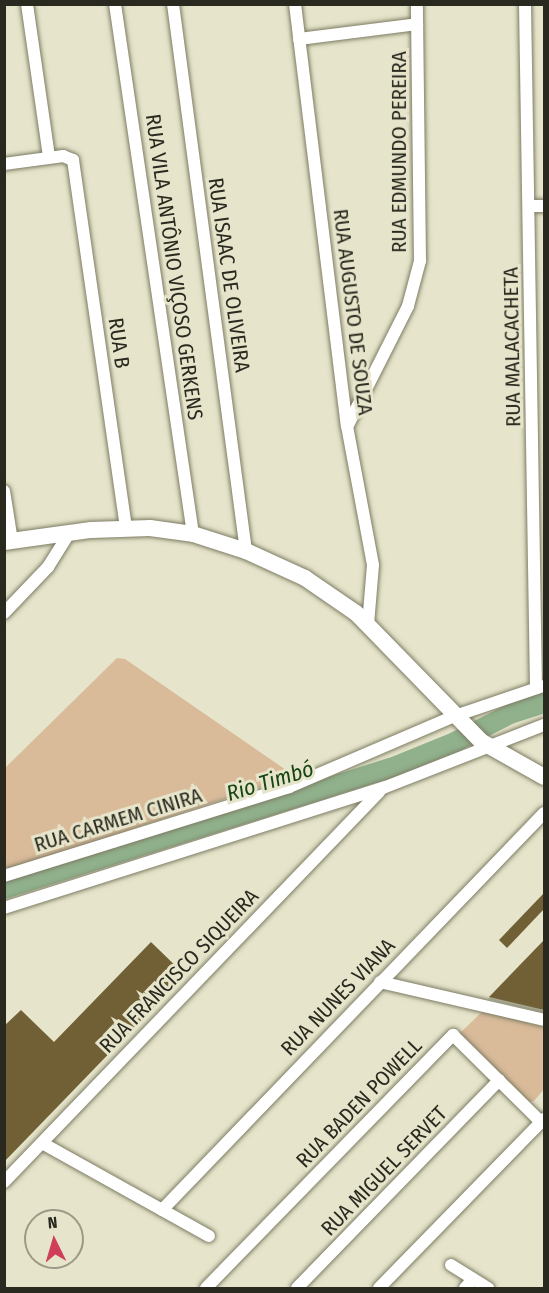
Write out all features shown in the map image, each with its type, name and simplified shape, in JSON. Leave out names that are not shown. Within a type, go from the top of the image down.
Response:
[{"type":"main road","points":[[8,542],[126,527],[193,534],[246,551],[319,586],[369,624],[458,719],[486,745],[544,777]]},
{"type":"street","points":[[4,164],[49,158],[27,4]]},
{"type":"street","name":"RUA VILA ANTÔNIO VIÇOSO GERKENS","points":[[116,4],[193,534]]},
{"type":"street","name":"RUA ISAAC DE OLIVEIRA","points":[[173,4],[246,551]]},
{"type":"street","name":"RUA AUGUSTO DE SOUZA","points":[[295,4],[347,426],[373,565],[369,624]]},
{"type":"street","name":"RUA EDMUNDO PEREIRA","points":[[347,426],[408,306],[417,280],[421,242],[417,4]]},
{"type":"street","name":"RUA MALACACHETA","points":[[525,4],[540,548],[540,687]]},
{"type":"street","points":[[300,39],[417,24]]},
{"type":"street","name":"RUA B","points":[[49,158],[67,156],[75,165],[126,527]]},
{"type":"street","points":[[529,206],[544,206]]},
{"type":"street","points":[[4,491],[8,542]]},
{"type":"street","points":[[4,613],[48,567],[69,533]]},
{"type":"street","name":"RUA CARMEM CINIRA","points":[[4,876],[289,787],[540,687]]},
{"type":"street","points":[[4,908],[383,788],[486,745],[544,725]]},
{"type":"street","name":"RUA FRANCISCO SIQUEIRA","points":[[4,1182],[383,788]]},
{"type":"street","name":"RUA NUNES VIANA","points":[[162,1210],[544,813]]},
{"type":"street","points":[[380,982],[544,1020]]},
{"type":"street","name":"RUA BADEN POWELL","points":[[206,1288],[453,1035],[543,1121]]},
{"type":"street","name":"RUA MIGUEL SERVET","points":[[297,1288],[499,1080]]},
{"type":"street","points":[[379,1288],[543,1121]]},
{"type":"street","points":[[42,1143],[209,1236]]},
{"type":"street","points":[[452,1265],[469,1284],[488,1288]]},
{"type":"shaded area","points":[[117,658],[125,659],[289,772],[285,779],[12,869],[5,867],[4,769]]},
{"type":"shaded area","points":[[483,1011],[544,1027],[544,1089],[534,1101],[529,1102],[459,1034]]},
{"type":"building","points":[[544,893],[544,909],[507,948],[499,940]]},
{"type":"building","points":[[544,940],[544,1010],[489,997]]},
{"type":"building","points":[[151,942],[185,975],[4,1162],[4,1026],[21,1010],[54,1042]]},
{"type":"waterway","name":"Rio Timbó","points":[[4,889],[391,768],[455,742],[510,714],[544,703]]}]
